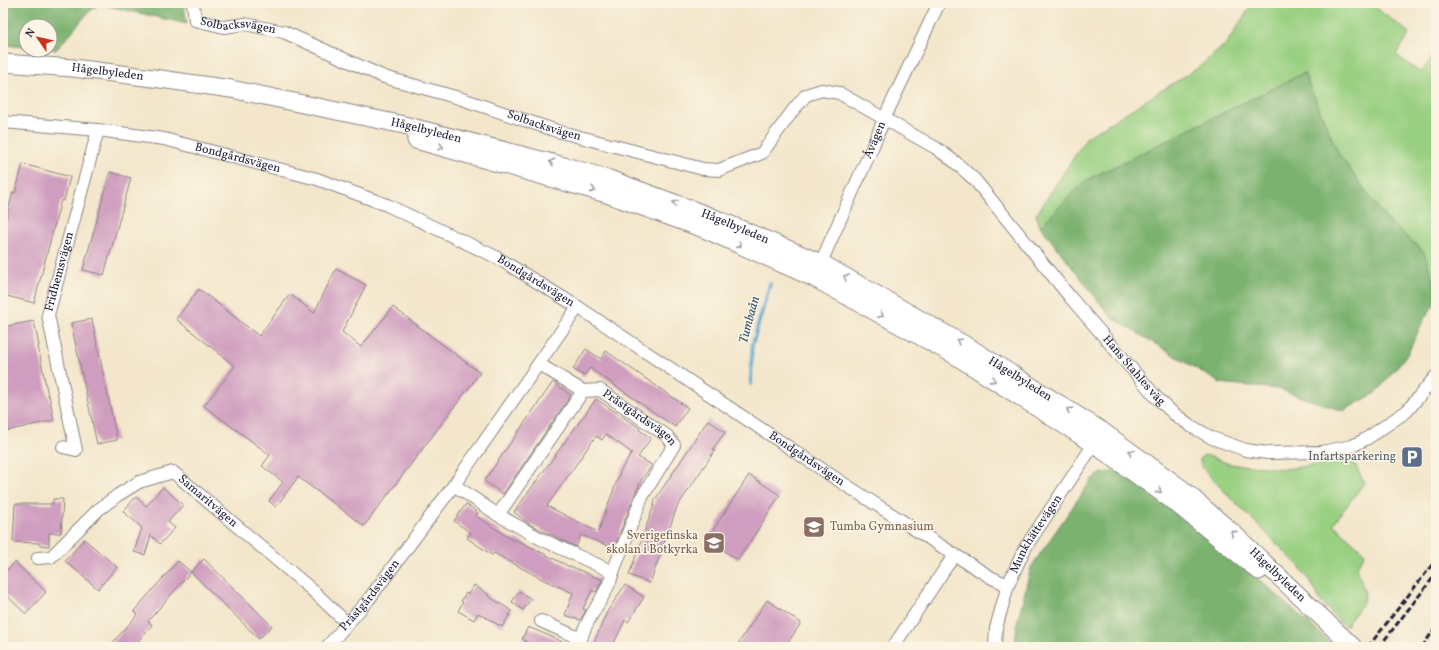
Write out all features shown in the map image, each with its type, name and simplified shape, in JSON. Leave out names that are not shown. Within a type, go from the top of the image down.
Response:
[{"type":"main road","name":"Hågelbyleden","points":[[3,63],[80,69],[215,87],[404,125],[572,168],[609,179],[712,217],[972,349],[1098,437],[1173,501],[1353,647]]},
{"type":"main road","name":"Hågelbyleden","points":[[3,75],[144,88],[230,100],[402,136],[607,194],[817,270]]},
{"type":"main road","name":"Hågelbyleden","points":[[1319,620],[1341,647]]},
{"type":"street","name":"Solbacksvägen","points":[[193,3],[195,20],[224,27],[245,24],[284,32],[384,77],[460,98],[557,131],[703,169],[719,170],[762,153],[806,95],[822,90],[839,93],[884,119]]},
{"type":"street","name":"Åvägen","points":[[817,270],[884,119],[939,3]]},
{"type":"street","name":"Hans Stahles väg","points":[[884,119],[936,148],[955,162],[975,180],[1070,298],[1156,397],[1173,413],[1191,426],[1212,438],[1246,450],[1268,453],[1321,452],[1352,446],[1366,439],[1407,411],[1436,376]]},
{"type":"street","name":"Bondgårdsvägen","points":[[3,122],[98,130],[164,139],[293,172],[330,183],[387,205],[496,257],[578,307],[955,555],[992,578],[1008,585]]},
{"type":"street","name":"Fridhemsvägen","points":[[62,447],[76,450],[48,315],[98,130]]},
{"type":"street","name":"Prästgårdsvägen","points":[[327,647],[369,599],[454,485],[578,307]]},
{"type":"street","name":"Prästgårdsvägen","points":[[539,364],[583,391],[600,390],[667,436],[674,445],[642,497],[613,572],[610,584],[583,629],[581,639],[541,621]]},
{"type":"street","name":"Prästgårdsvägen","points":[[498,515],[583,391]]},
{"type":"street","name":"Munkhättevägen","points":[[995,647],[996,628],[1008,585],[1025,548],[1098,437]]},
{"type":"street","name":"Samaritvägen","points":[[38,558],[51,557],[98,510],[118,495],[139,482],[173,472],[311,588],[347,623]]},
{"type":"street","points":[[454,485],[498,515],[540,539],[613,572]]},
{"type":"street","points":[[893,647],[955,555]]},
{"type":"green space","points":[[3,3],[185,3],[184,6],[187,24],[99,4],[88,13],[58,48],[58,18],[18,18],[18,46],[3,45]]},
{"type":"green space","points":[[1253,3],[1369,3],[1410,33],[1396,55],[1421,73],[1436,52],[1436,290],[1424,252],[1385,218],[1338,153],[1304,73],[1085,181],[1040,226],[1036,215],[1087,137],[1198,68],[1226,44]]},
{"type":"green space","points":[[1304,73],[1338,153],[1385,218],[1424,252],[1436,290],[1436,302],[1424,319],[1408,353],[1377,392],[1343,411],[1278,389],[1220,383],[1111,317],[1040,226],[1085,181]]},
{"type":"green space","points":[[1204,455],[1229,464],[1285,469],[1315,465],[1351,456],[1364,483],[1333,524],[1365,553],[1357,567],[1365,594],[1362,604],[1345,627],[1320,601],[1315,589],[1299,566],[1202,467],[1199,459]]},
{"type":"green space","points":[[1118,471],[1147,490],[1202,531],[1332,644],[1331,647],[1015,647],[1017,623],[1031,567],[1092,479],[1102,473]]},
{"type":"building","points":[[23,164],[70,177],[64,201],[61,200],[34,303],[3,295],[3,230],[13,192],[15,193]]},
{"type":"building","points":[[110,172],[131,178],[104,275],[83,270]]},
{"type":"building","points":[[336,269],[366,285],[342,332],[361,347],[393,307],[480,373],[364,526],[298,477],[276,507],[269,501],[283,482],[262,466],[270,455],[204,406],[235,366],[176,319],[199,289],[259,336],[290,294],[314,313]]},
{"type":"building","points":[[92,319],[117,440],[97,444],[71,323]]},
{"type":"building","points":[[34,321],[54,420],[6,431],[3,414],[3,327]]},
{"type":"building","points":[[586,349],[601,359],[606,351],[688,408],[675,427],[590,368],[584,376],[573,369]]},
{"type":"building","points":[[553,382],[571,395],[503,494],[484,481]]},
{"type":"building","points":[[596,399],[640,428],[639,430],[651,438],[638,457],[652,465],[642,479],[635,494],[614,548],[581,535],[576,547],[529,524],[514,512]],"holes":[[[606,434],[632,453],[621,470],[598,532],[547,506],[596,436],[602,440]]]},
{"type":"building","points":[[708,420],[725,432],[713,449],[715,450],[677,507],[650,583],[629,575],[655,502],[654,501]]},
{"type":"building","points":[[749,475],[780,495],[738,560],[707,539]]},
{"type":"building","points":[[163,487],[183,505],[168,522],[175,528],[160,544],[151,535],[145,555],[134,552],[142,528],[123,511],[136,497],[146,506]]},
{"type":"building","points":[[53,499],[63,499],[61,533],[49,533],[49,546],[39,545],[39,543],[13,542],[15,504],[53,504]]},
{"type":"building","points":[[466,504],[478,513],[476,516],[514,541],[515,539],[570,567],[602,580],[596,592],[592,590],[583,609],[586,610],[580,620],[565,615],[573,593],[544,580],[494,553],[492,555],[467,538],[471,533],[454,521]]},
{"type":"building","points":[[84,539],[117,567],[98,589],[65,561]]},
{"type":"building","points":[[204,559],[272,626],[259,639],[191,572]]},
{"type":"building","points":[[178,561],[191,572],[148,621],[152,625],[133,647],[109,647],[138,614],[134,611]]},
{"type":"building","points":[[15,562],[46,592],[26,614],[3,592],[3,574]]},
{"type":"building","points":[[474,585],[512,611],[502,627],[478,613],[474,620],[458,611],[463,602],[461,601]]},
{"type":"building","points":[[625,585],[644,597],[628,622],[625,620],[612,647],[592,647],[607,612]]},
{"type":"building","points":[[519,591],[531,599],[523,610],[512,602]]},
{"type":"building","points":[[767,600],[801,623],[785,647],[736,647]]},
{"type":"building","points":[[528,627],[573,647],[524,647],[526,641],[522,639]]},
{"type":"waterway","name":"Tumbaån","points":[[751,384],[752,346],[770,284]]},
{"type":"railway","points":[[1368,647],[1436,560]]},
{"type":"railway","points":[[1379,647],[1436,574]]},
{"type":"railway","points":[[1422,647],[1436,627]]},
{"type":"place","name":"Infartsparkering","points":[[1412,457]]},
{"type":"place","name":"Tumba Gymnasium","points":[[814,527]]},
{"type":"place","name":"Sverigefinska skolan i Botkyrka","points":[[714,543]]}]
